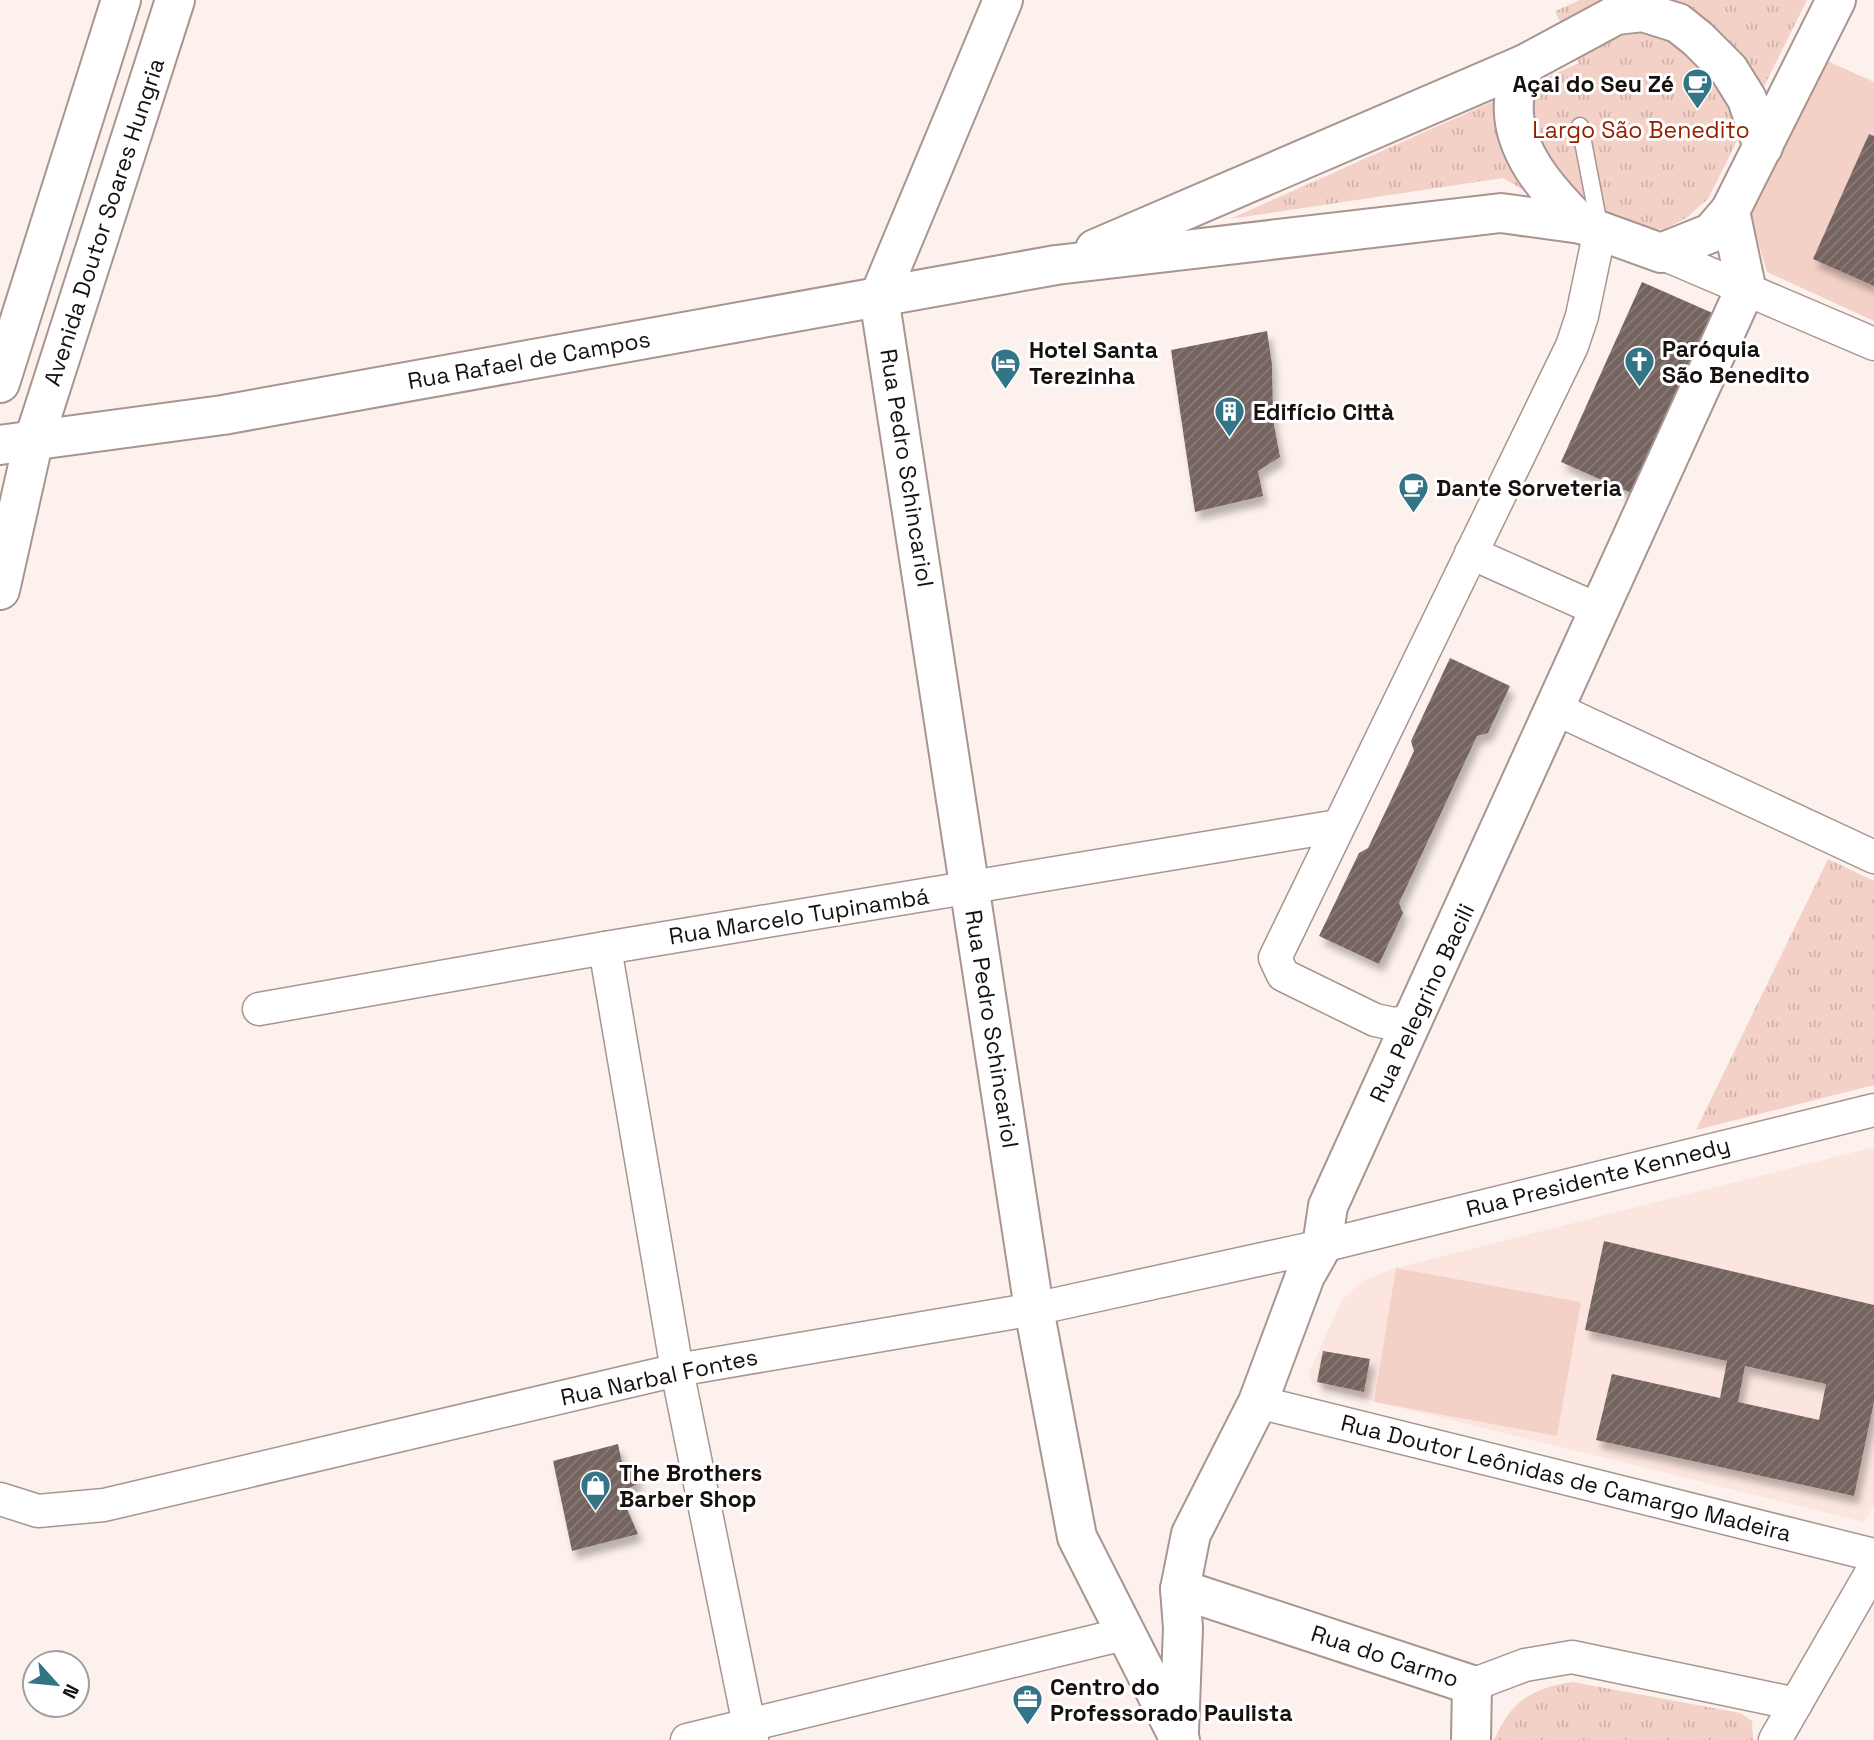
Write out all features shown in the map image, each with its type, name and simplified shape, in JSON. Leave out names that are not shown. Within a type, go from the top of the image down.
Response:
[{"type":"street","points":[[0,383],[121,0]]},
{"type":"street","name":"Avenida Doutor Soares Hungria","points":[[0,590],[16,444],[175,0]]},
{"type":"street","points":[[880,297],[1003,0]]},
{"type":"street","points":[[1661,253],[1711,233],[1730,211],[1836,0]]},
{"type":"street","points":[[1056,265],[1525,64],[1616,15],[1656,6],[1729,70],[1747,99],[1763,146]]},
{"type":"street","points":[[1525,64],[1514,100],[1516,126],[1530,162],[1545,189],[1590,227]]},
{"type":"street","points":[[1730,211],[1746,288]]},
{"type":"street","points":[[1056,265],[1501,214],[1590,227],[1746,288],[1874,344]]},
{"type":"street","points":[[1415,1020],[1394,1024],[1375,1020],[1283,975],[1275,957],[1572,346],[1582,316],[1590,227]]},
{"type":"street","name":"Rua Rafael de Campos","points":[[16,444],[223,415],[1056,265]]},
{"type":"street","name":"Rua Pelegrino Bacili","points":[[1180,1739],[1183,1628],[1180,1590],[1191,1534],[1258,1402],[1305,1276],[1322,1245],[1328,1206],[1746,288]]},
{"type":"street","name":"Rua Pedro Schincariol","points":[[880,297],[1034,1309],[1077,1537],[1124,1634],[1153,1682],[1180,1739]]},
{"type":"street","points":[[1471,553],[1601,611]]},
{"type":"street","points":[[1556,709],[1874,857]]},
{"type":"street","name":"Rua Marcelo Tupinambá","points":[[259,1010],[605,948],[1338,826]]},
{"type":"street","points":[[605,948],[677,1370],[750,1733]]},
{"type":"street","name":"Rua Presidente Kennedy","points":[[1322,1245],[1874,1110]]},
{"type":"street","name":"Rua Narbal Fontes","points":[[0,1499],[38,1511],[104,1505],[677,1370],[1034,1309],[1322,1245]]},
{"type":"street","name":"Rua Doutor Leônidas de Camargo Madeira","points":[[1258,1402],[1874,1555]]},
{"type":"street","points":[[1775,1740],[1874,1568]]},
{"type":"street","name":"Rua do Carmo","points":[[1180,1590],[1472,1685],[1525,1665],[1572,1657],[1796,1704]]},
{"type":"street","points":[[687,1740],[750,1733],[1124,1634]]},
{"type":"street","points":[[1471,1740],[1472,1685]]},
{"type":"lane","points":[[1580,125],[1590,227]]},
{"type":"shaded area","points":[[1874,1147],[1874,1505],[1864,1522],[1313,1386],[1309,1373],[1342,1300],[1362,1281],[1396,1268]]},
{"type":"green space","name":"Largo São Benedito","points":[[1580,0],[1807,0],[1708,199],[1686,218],[1663,230],[1631,223],[1577,201],[1537,198],[1503,178],[1230,219],[1579,63],[1555,11]]},
{"type":"green space","points":[[1821,58],[1874,82],[1874,321],[1767,272],[1750,214]]},
{"type":"green space","points":[[1828,859],[1874,881],[1874,1085],[1696,1130]]},
{"type":"green space","points":[[1396,1268],[1581,1302],[1557,1436],[1374,1402]]},
{"type":"green space","points":[[1573,1682],[1740,1713],[1752,1721],[1753,1740],[1494,1740],[1508,1715],[1524,1699],[1546,1688]]},
{"type":"building","points":[[1869,134],[1874,136],[1874,286],[1813,259]]},
{"type":"building","name":"Paróquia São Benedito","points":[[1642,282],[1717,315],[1636,495],[1561,462]]},
{"type":"building","name":"Edifício Città","points":[[1267,331],[1272,365],[1273,420],[1280,457],[1258,471],[1263,496],[1195,512],[1171,350]]},
{"type":"building","points":[[1450,658],[1510,686],[1488,733],[1477,736],[1399,903],[1403,913],[1379,964],[1319,936],[1359,853],[1368,848],[1391,800],[1414,751],[1411,741]]},
{"type":"building","points":[[1604,1241],[1874,1305],[1874,1402],[1854,1496],[1596,1440],[1612,1374],[1720,1398],[1727,1361],[1585,1330]],"holes":[[[1745,1366],[1826,1384],[1819,1420],[1738,1402]]]},
{"type":"building","points":[[1323,1351],[1370,1359],[1364,1392],[1317,1382]]},
{"type":"building","name":"The Brothers Barber Shop","points":[[618,1444],[623,1468],[630,1469],[638,1477],[637,1484],[620,1493],[638,1534],[572,1551],[553,1461]]},
{"type":"place","name":"Açai do Seu Zé","points":[[1697,111]]},
{"type":"place","name":"Paróquia São Benedito","points":[[1639,389]]},
{"type":"place","name":"Hotel Santa Terezinha","points":[[1006,390]]},
{"type":"place","name":"Edifício Città","points":[[1230,439]]},
{"type":"place","name":"Dante Sorveteria","points":[[1413,515]]},
{"type":"place","name":"The Brothers Barber Shop","points":[[596,1513]]},
{"type":"place","name":"Centro do Professorado Paulista","points":[[1027,1727]]}]
